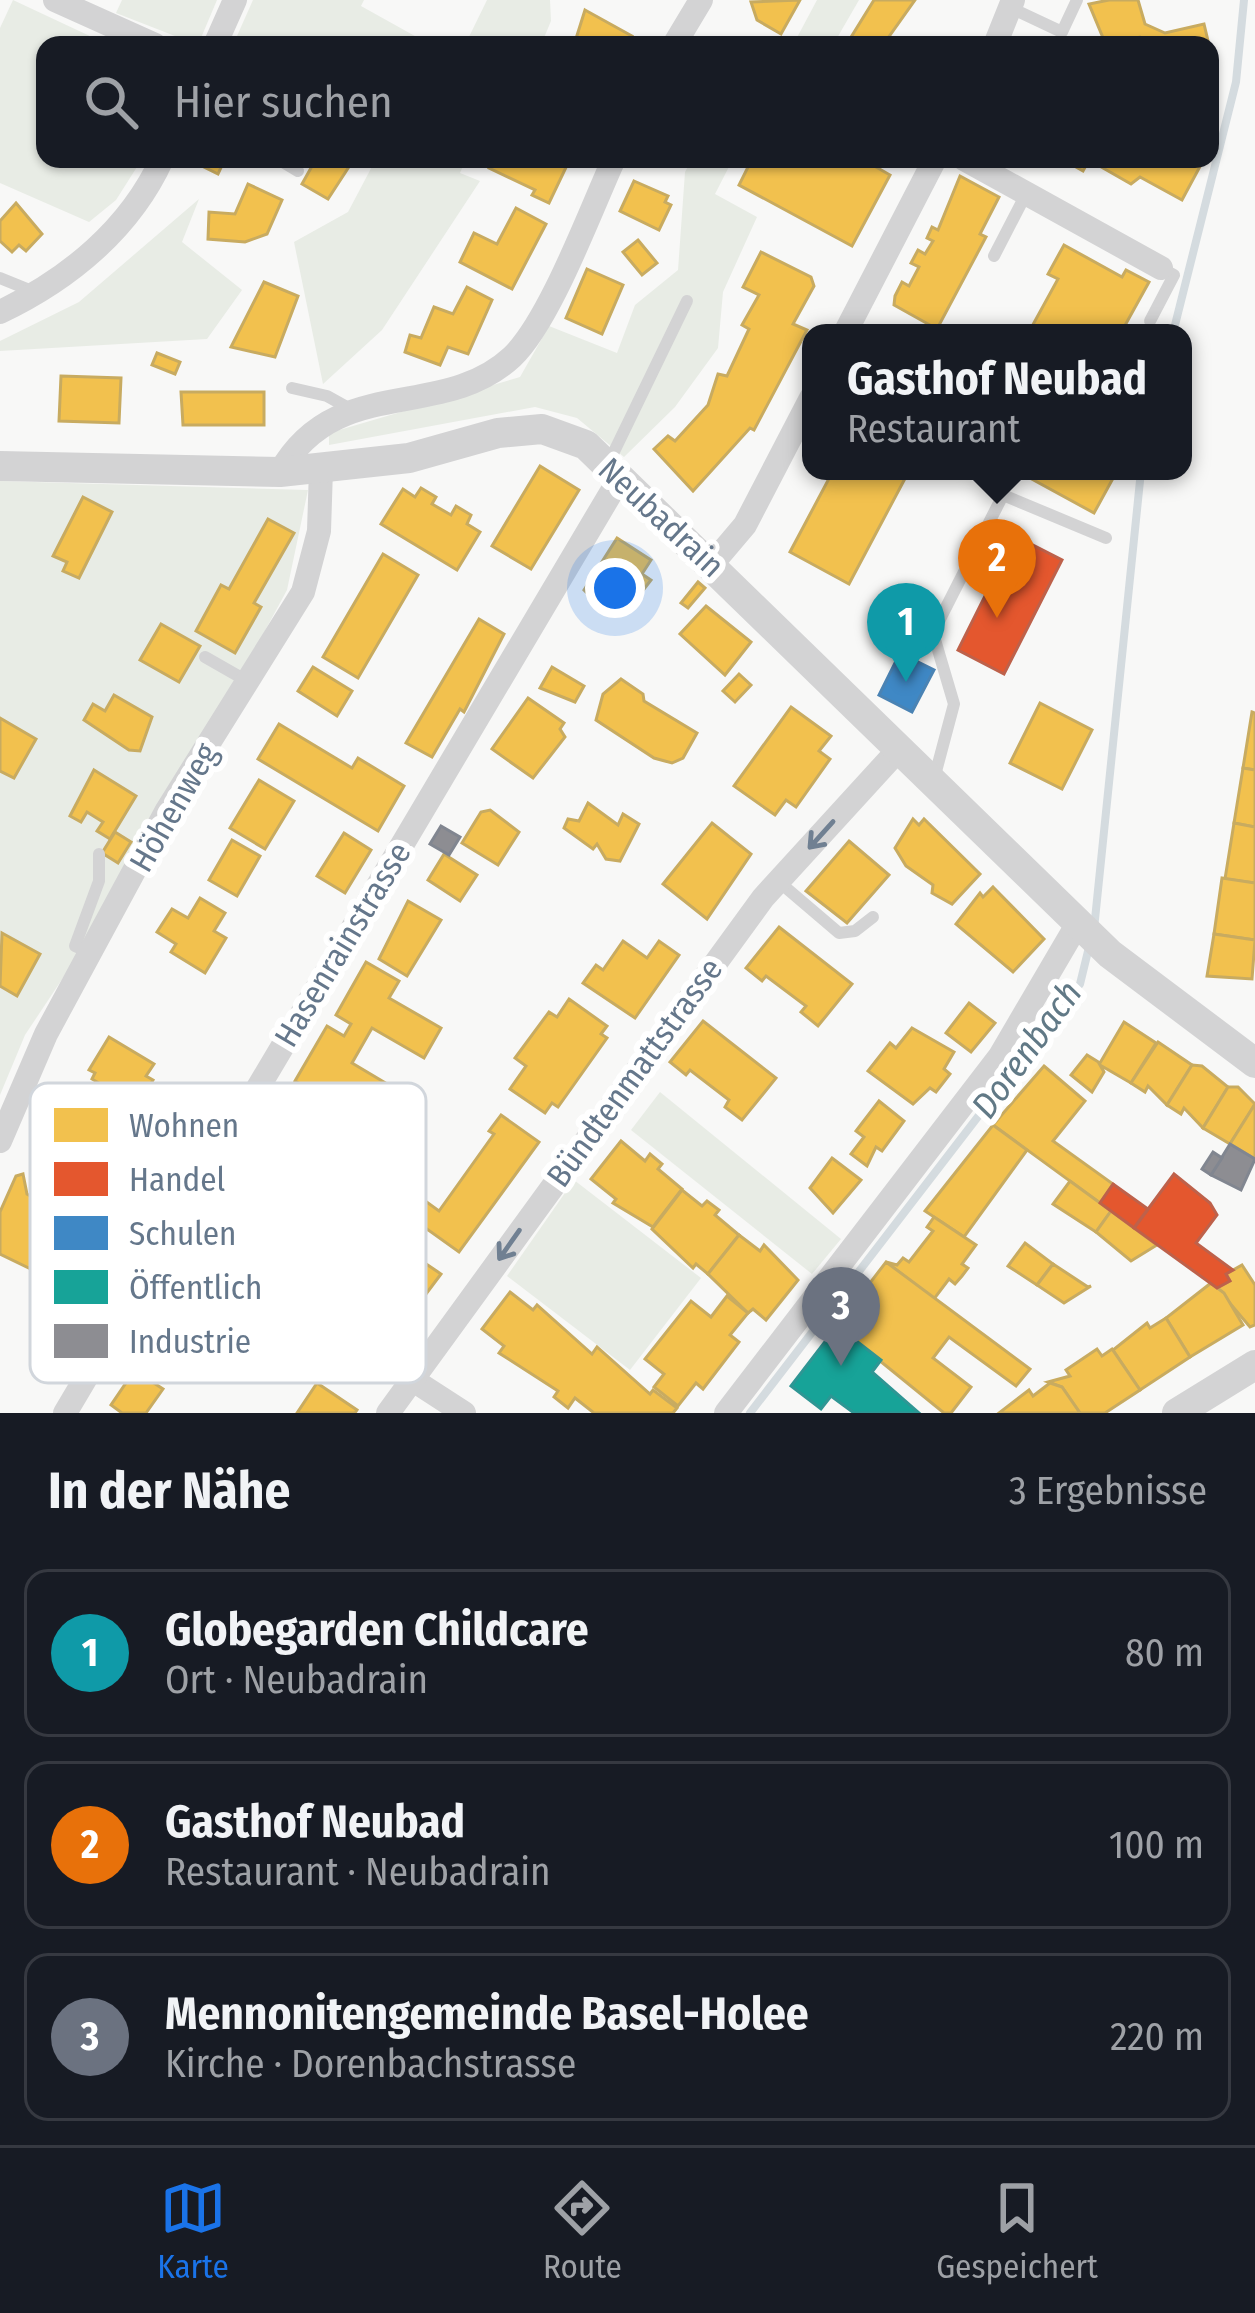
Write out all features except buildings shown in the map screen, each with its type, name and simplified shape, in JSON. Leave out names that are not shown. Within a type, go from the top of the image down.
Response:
[{"type":"street","points":[[55,0],[90,7],[139,36]]},
{"type":"street","points":[[219,36],[235,0]]},
{"type":"street","points":[[679,36],[701,0]]},
{"type":"street","points":[[999,36],[1012,4]]},
{"type":"street","points":[[0,312],[38,293],[92,254],[147,192],[158,168]]},
{"type":"street","points":[[280,472],[297,442],[320,424],[460,385],[512,357],[542,312],[610,168]]},
{"type":"street","points":[[849,324],[930,168]]},
{"type":"street","points":[[980,168],[1168,271]]},
{"type":"street","points":[[712,564],[745,525],[802,415]]},
{"type":"street","name":"Neubadrain","points":[[0,466],[280,472],[409,458],[498,434],[542,429],[586,445],[1110,954],[1255,1063]]},
{"type":"street","name":"Höhenweg","points":[[2,1132],[46,1034],[167,810],[303,592],[315,560],[320,469]]},
{"type":"street","name":"Hasenrainstrasse","points":[[247,1083],[614,471]]},
{"type":"street","name":"Bündtenmattstrasse","points":[[426,1362],[621,1088],[778,881],[900,748]]},
{"type":"street","points":[[726,1413],[1000,1056],[1078,923]]},
{"type":"street","points":[[1177,1413],[1254,1367]]},
{"type":"street","name":"Hasenrainstrasse","points":[[65,1413],[79,1383]]},
{"type":"street","name":"Bündtenmattstrasse","points":[[388,1413],[411,1383]]},
{"type":"street","points":[[418,1383],[464,1413]]},
{"type":"lane","points":[[1012,4],[1062,32],[1077,0]]},
{"type":"lane","points":[[293,168],[298,171]]},
{"type":"lane","points":[[994,256],[1026,193]]},
{"type":"lane","points":[[1150,321],[1168,271]]},
{"type":"lane","points":[[0,278],[38,293]]},
{"type":"lane","points":[[614,471],[687,302]]},
{"type":"lane","points":[[292,388],[327,395],[354,411]]},
{"type":"lane","points":[[934,781],[954,704],[933,633],[1003,495],[1106,538]]},
{"type":"lane","points":[[205,657],[247,681]]},
{"type":"lane","points":[[92,953],[75,946],[99,881],[99,854]]},
{"type":"lane","points":[[778,881],[839,933],[855,931],[873,916]]},
{"type":"shaded area","points":[[13,0],[90,36],[36,36],[36,168],[136,168],[116,200],[89,222],[0,183],[0,28]]},
{"type":"shaded area","points":[[122,0],[217,0],[202,36],[175,36],[116,13]]},
{"type":"shaded area","points":[[253,0],[364,0],[361,6],[415,36],[237,36]]},
{"type":"shaded area","points":[[487,0],[550,0],[551,21],[545,36],[469,36]]},
{"type":"shaded area","points":[[817,0],[859,0],[838,36],[798,36]]},
{"type":"shaded area","points":[[371,168],[462,168],[460,173],[480,181],[382,330],[323,384],[294,242],[348,212]]},
{"type":"shaded area","points":[[687,168],[728,168],[715,194],[757,217],[723,292],[718,348],[675,407],[624,457],[577,418],[535,407],[329,445],[329,433],[520,377],[549,326],[617,353],[635,305],[678,270]]},
{"type":"shaded area","points":[[199,199],[182,242],[242,290],[207,339],[0,351],[0,341],[79,302]]},
{"type":"shaded area","points":[[0,481],[308,490],[287,590],[138,865],[25,1035],[0,1095]]},
{"type":"shaded area","points":[[660,1092],[841,1239],[812,1274],[631,1130]]},
{"type":"shaded area","points":[[574,1180],[701,1278],[630,1370],[507,1276]]},
{"type":"waterway","name":"Dorenbach","points":[[1219,150],[1236,82],[1244,0]]},
{"type":"waterway","name":"Dorenbach","points":[[1175,324],[1214,168]]},
{"type":"waterway","name":"Dorenbach","points":[[1094,929],[1140,480]]},
{"type":"waterway","name":"Dorenbach","points":[[750,1413],[1080,984],[1090,943]]},
{"type":"place","name":"Gasthof Neubad","points":[[997,618]]},
{"type":"place","name":"Globegarden Childcare","points":[[906,682]]},
{"type":"place","name":"Mennonitengemeinde Basel-Holee","points":[[841,1366]]}]
